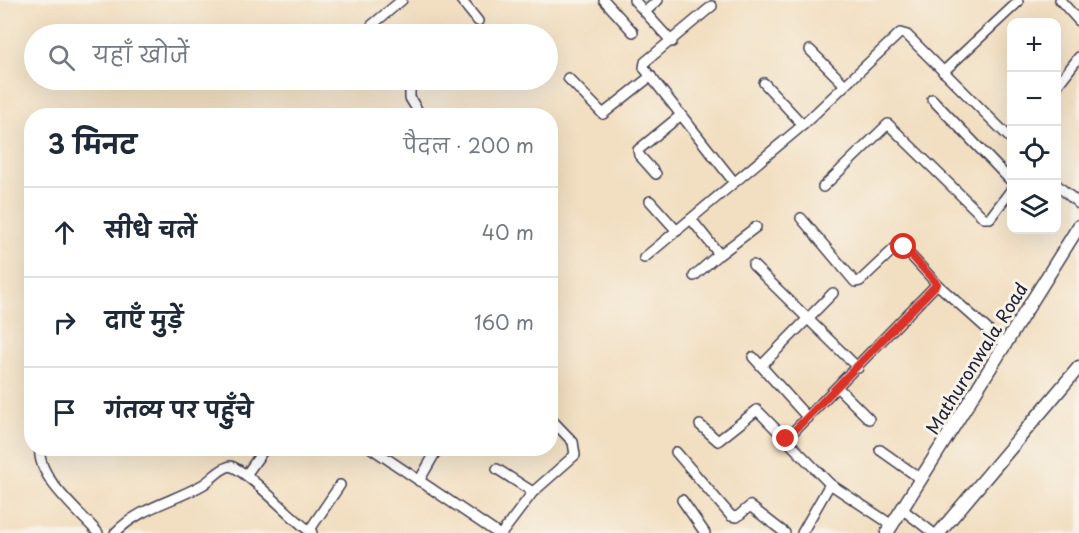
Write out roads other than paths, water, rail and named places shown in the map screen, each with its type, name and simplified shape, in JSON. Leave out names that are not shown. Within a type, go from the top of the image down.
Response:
[{"type":"street","points":[[373,24],[402,0]]},
{"type":"street","points":[[461,0],[478,21]]},
{"type":"street","points":[[604,0],[633,32]]},
{"type":"street","points":[[634,0],[672,42]]},
{"type":"street","points":[[645,12],[658,0]]},
{"type":"street","points":[[1060,0],[1079,21]]},
{"type":"street","points":[[943,72],[1018,2]]},
{"type":"street","points":[[712,6],[672,42],[645,62],[644,68],[734,182]]},
{"type":"street","points":[[644,258],[802,125],[900,33],[907,35],[1007,136]]},
{"type":"street","points":[[810,50],[844,84]]},
{"type":"street","points":[[1061,80],[1079,57]]},
{"type":"street","points":[[568,78],[603,114],[651,76]]},
{"type":"street","points":[[764,83],[802,125]]},
{"type":"street","points":[[410,90],[410,98],[416,108]]},
{"type":"street","points":[[932,99],[1009,180]]},
{"type":"street","points":[[656,174],[638,150],[681,115]]},
{"type":"street","points":[[823,187],[888,124],[984,218],[990,218],[1007,195]]},
{"type":"street","points":[[1061,188],[1079,204]]},
{"type":"street","points":[[650,201],[677,231]]},
{"type":"street","points":[[801,218],[855,282],[860,281],[901,245],[937,284],[1006,346]]},
{"type":"street","points":[[691,219],[719,255]]},
{"type":"street","name":"Mathuronwala Road","points":[[889,529],[1006,346],[1079,226]]},
{"type":"street","points":[[694,276],[756,227]]},
{"type":"street","points":[[753,266],[858,368]]},
{"type":"street","points":[[786,439],[858,368],[937,284]]},
{"type":"street","points":[[761,366],[833,293]]},
{"type":"street","points":[[753,357],[808,418]]},
{"type":"street","points":[[939,533],[1079,367]]},
{"type":"street","points":[[838,388],[869,420]]},
{"type":"street","points":[[700,425],[718,441],[758,410],[830,484],[889,529]]},
{"type":"street","points":[[502,533],[533,492],[572,459],[576,451],[573,442],[558,426]]},
{"type":"street","points":[[880,450],[921,479]]},
{"type":"street","points":[[676,452],[731,516],[737,517],[750,506],[785,533]]},
{"type":"street","points":[[39,456],[45,474],[98,533]]},
{"type":"street","points":[[246,475],[259,456]]},
{"type":"street","points":[[382,456],[497,533]]},
{"type":"street","points":[[419,481],[433,456]]},
{"type":"street","points":[[115,533],[138,513],[205,483],[225,467],[236,467],[310,532],[340,485]]},
{"type":"street","points":[[497,469],[533,492]]},
{"type":"street","points":[[802,533],[830,484]]},
{"type":"street","points":[[682,500],[705,533]]},
{"type":"street","points":[[902,509],[933,533]]}]
